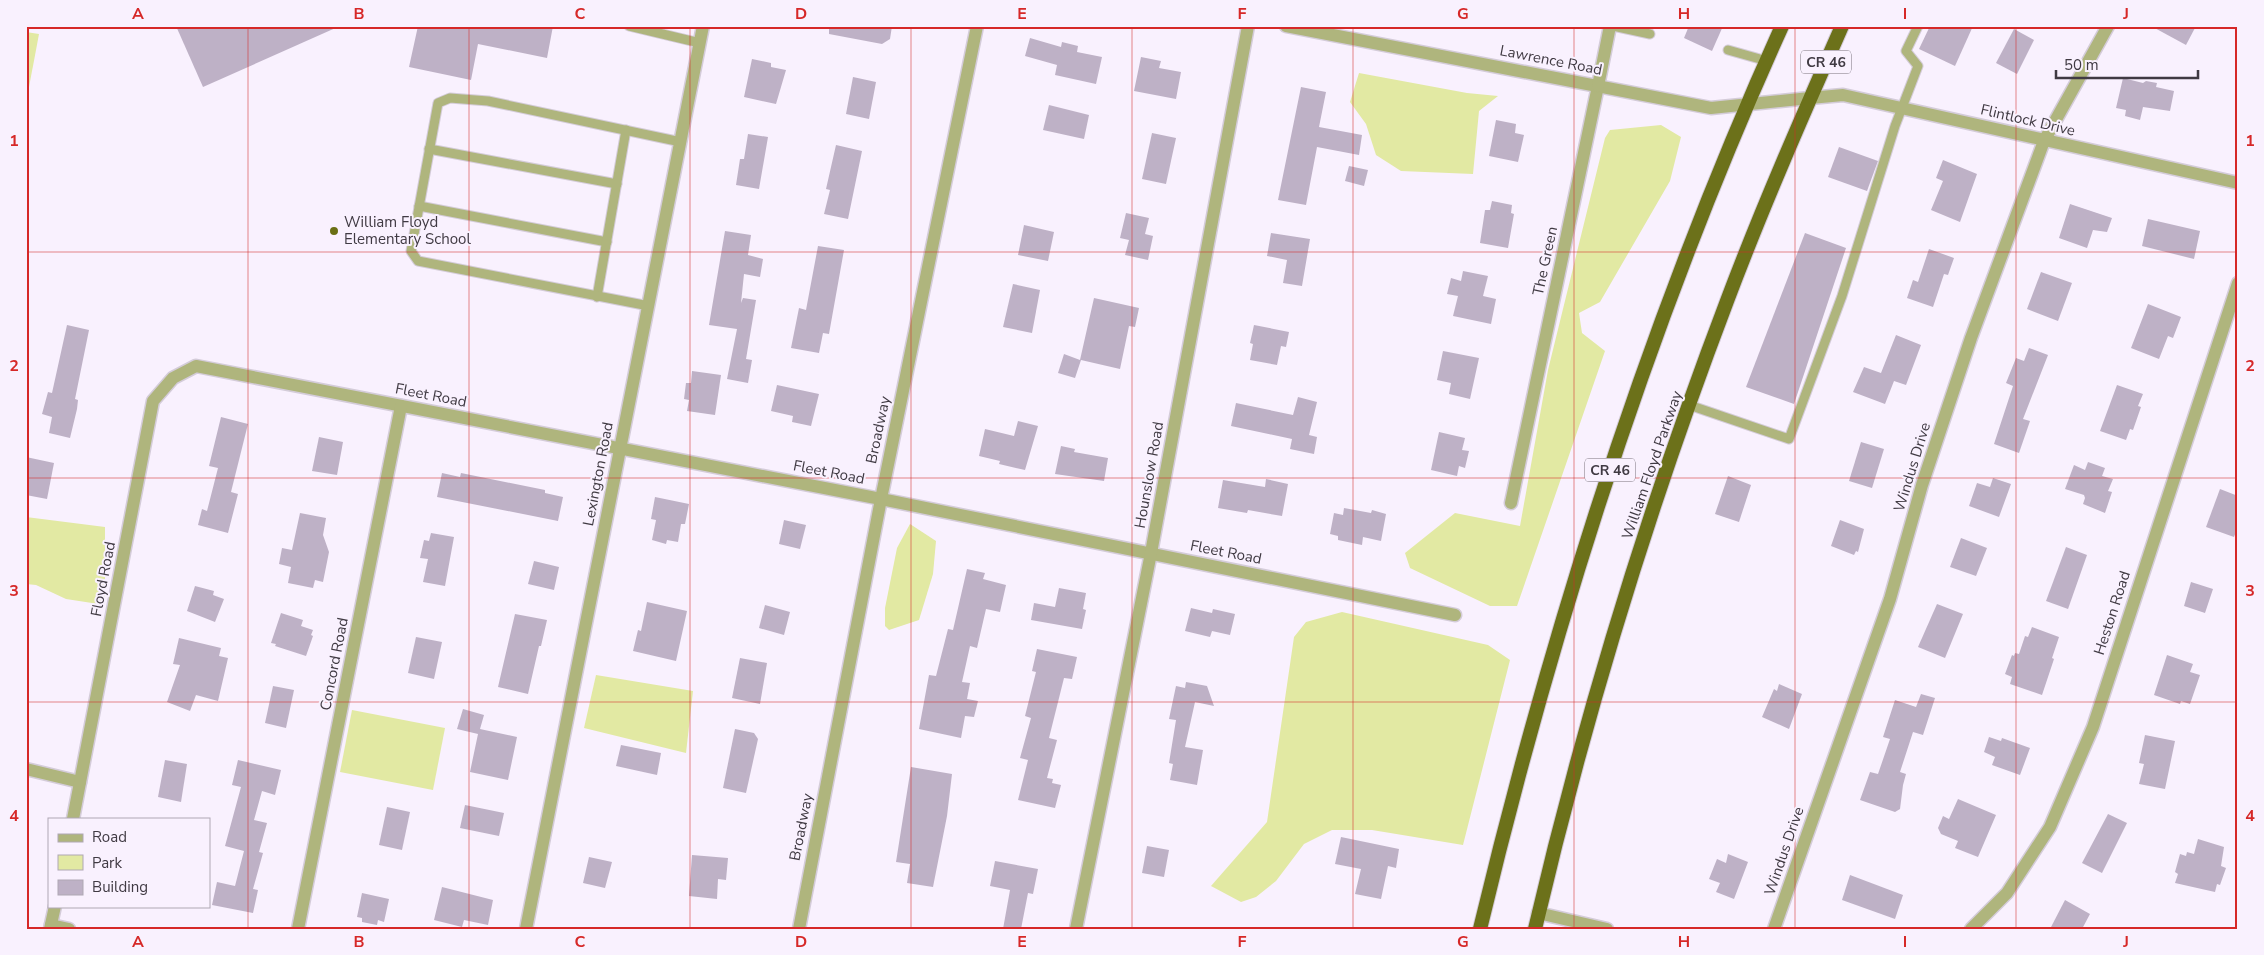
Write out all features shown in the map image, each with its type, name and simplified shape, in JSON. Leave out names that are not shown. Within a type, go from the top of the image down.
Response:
[{"type":"highway","name":"CR 46","points":[[1480,929],[1528,739],[1584,548],[1668,303],[1748,104],[1782,26]]},
{"type":"highway","name":"William Floyd Parkway","points":[[1534,929],[1594,697],[1643,539],[1728,298],[1810,98],[1842,26]]},
{"type":"street","name":"Lexington Road","points":[[526,929],[703,26]]},
{"type":"street","name":"Broadway","points":[[799,929],[881,499],[977,26]]},
{"type":"street","name":"Hounslow Road","points":[[1076,929],[1151,553],[1248,26]]},
{"type":"street","name":"Lawrence Road","points":[[1286,26],[1711,108],[1810,98]]},
{"type":"street","name":"The Green","points":[[1511,503],[1611,26]]},
{"type":"street","name":"Windus Drive","points":[[1774,929],[1890,599],[1922,485],[1971,338],[2044,141],[2108,26]]},
{"type":"street","name":"Flintlock Drive","points":[[1810,98],[1843,95],[2238,183]]},
{"type":"street","name":"Heston Road","points":[[1971,929],[2007,893],[2050,827],[2093,727],[2238,283]]},
{"type":"street","name":"Fleet Road","points":[[196,366],[620,450],[881,499],[1455,615]]},
{"type":"street","name":"Floyd Road","points":[[73,818],[153,402],[173,378],[196,366]]},
{"type":"street","name":"Concord Road","points":[[298,929],[401,406]]},
{"type":"street","points":[[26,770],[80,782]]},
{"type":"street","points":[[55,908],[50,927],[69,929]]},
{"type":"street","points":[[1538,913],[1607,929]]},
{"type":"lane","points":[[629,26],[700,43]]},
{"type":"lane","points":[[1611,26],[1650,34]]},
{"type":"lane","points":[[1689,405],[1789,439],[1842,296],[1902,108],[1918,66],[1906,50],[1918,26]]},
{"type":"lane","points":[[1728,50],[1767,61]]},
{"type":"lane","points":[[649,306],[418,261],[411,251],[429,148],[438,103],[450,98],[488,101],[681,142]]},
{"type":"lane","points":[[597,297],[626,130]]},
{"type":"lane","points":[[429,148],[617,184]]},
{"type":"lane","points":[[419,206],[607,242]]},
{"type":"green space","points":[[26,32],[39,34],[26,103]]},
{"type":"green space","points":[[1359,73],[1467,93],[1498,96],[1479,111],[1473,174],[1401,171],[1376,155],[1366,124],[1350,102]]},
{"type":"green space","points":[[1661,125],[1681,137],[1670,181],[1600,302],[1579,313],[1582,333],[1605,351],[1517,606],[1490,606],[1410,568],[1405,553],[1455,513],[1520,526],[1548,370],[1605,138],[1610,130]]},
{"type":"green space","points":[[26,517],[105,527],[105,605],[66,599],[36,585],[26,584]]},
{"type":"green space","points":[[910,524],[936,541],[933,574],[919,620],[889,630],[885,626],[885,608],[897,548]]},
{"type":"green space","points":[[1342,612],[1488,645],[1510,660],[1463,845],[1372,830],[1332,830],[1304,844],[1276,881],[1256,897],[1241,902],[1211,886],[1267,822],[1294,637],[1306,622]]},
{"type":"green space","points":[[596,675],[693,691],[686,753],[584,728]]},
{"type":"green space","points":[[352,710],[445,728],[433,790],[340,772]]},
{"type":"building","points":[[176,26],[340,26],[203,87]]},
{"type":"building","points":[[418,26],[553,26],[547,58],[478,44],[471,80],[409,67]]},
{"type":"building","points":[[829,26],[892,26],[890,39],[882,44],[829,34]]},
{"type":"building","points":[[1689,26],[1723,26],[1712,51],[1684,38]]},
{"type":"building","points":[[1930,26],[1973,26],[1955,66],[1919,49]]},
{"type":"building","points":[[2151,26],[2196,26],[2186,45]]},
{"type":"building","points":[[2014,29],[2034,40],[2017,74],[1996,63]]},
{"type":"building","points":[[1030,38],[1061,47],[1062,42],[1078,46],[1077,52],[1102,57],[1096,84],[1055,75],[1057,65],[1025,56]]},
{"type":"building","points":[[1141,57],[1161,61],[1159,68],[1181,72],[1176,99],[1134,91]]},
{"type":"building","points":[[752,59],[771,63],[771,67],[786,70],[776,104],[744,97]]},
{"type":"building","points":[[853,77],[876,82],[869,119],[846,114]]},
{"type":"building","points":[[2123,78],[2143,83],[2146,81],[2157,83],[2156,87],[2174,91],[2170,111],[2143,107],[2140,120],[2125,116],[2126,110],[2116,108]]},
{"type":"building","points":[[1301,87],[1326,92],[1319,127],[1362,135],[1359,155],[1317,147],[1306,205],[1278,200]]},
{"type":"building","points":[[1049,105],[1089,115],[1084,139],[1043,130]]},
{"type":"building","points":[[1496,120],[1516,124],[1515,133],[1524,135],[1518,162],[1489,156]]},
{"type":"building","points":[[1152,133],[1176,138],[1166,184],[1142,179]]},
{"type":"building","points":[[748,134],[768,137],[759,189],[736,185],[740,159],[744,159]]},
{"type":"building","points":[[836,145],[862,151],[848,219],[824,214],[830,190],[826,189]]},
{"type":"building","points":[[1839,147],[1878,161],[1867,191],[1828,177]]},
{"type":"building","points":[[1943,160],[1977,174],[1960,222],[1931,210],[1943,181],[1936,178]]},
{"type":"building","points":[[1349,166],[1368,170],[1364,186],[1345,181]]},
{"type":"building","points":[[1492,201],[1512,205],[1511,213],[1514,214],[1508,248],[1480,243],[1485,210],[1490,210]]},
{"type":"building","points":[[2070,204],[2112,218],[2107,232],[2093,230],[2087,248],[2059,238]]},
{"type":"building","points":[[1126,213],[1149,218],[1145,234],[1153,236],[1148,260],[1125,255],[1129,240],[1120,238]]},
{"type":"building","points":[[2148,219],[2200,231],[2194,259],[2142,246]]},
{"type":"building","points":[[1024,225],[1054,232],[1048,261],[1018,255]]},
{"type":"building","points":[[725,231],[751,235],[748,255],[763,259],[760,277],[744,274],[741,303],[743,298],[756,300],[746,359],[752,360],[748,383],[727,379],[737,329],[709,325]]},
{"type":"building","points":[[1271,233],[1310,239],[1302,286],[1283,283],[1287,260],[1267,256]]},
{"type":"building","points":[[1805,233],[1846,248],[1794,404],[1746,387]]},
{"type":"building","points":[[818,246],[844,250],[829,334],[823,333],[819,353],[791,348],[799,308],[806,310]]},
{"type":"building","points":[[1929,249],[1954,258],[1948,275],[1944,274],[1933,307],[1907,298],[1913,280],[1918,282]]},
{"type":"building","points":[[1463,271],[1488,276],[1483,296],[1496,299],[1491,324],[1453,316],[1458,296],[1447,294],[1451,278],[1461,281]]},
{"type":"building","points":[[2041,272],[2072,283],[2058,321],[2027,309]]},
{"type":"building","points":[[1013,284],[1040,290],[1032,333],[1003,327]]},
{"type":"building","points":[[1094,298],[1139,308],[1135,327],[1129,326],[1120,369],[1081,360],[1075,378],[1058,373],[1064,354],[1080,360]]},
{"type":"building","points":[[2148,304],[2181,317],[2173,338],[2168,336],[2159,359],[2131,348]]},
{"type":"building","points":[[67,325],[89,330],[75,399],[78,400],[77,409],[70,438],[49,433],[52,417],[42,414],[48,392],[52,393]]},
{"type":"building","points":[[1254,325],[1289,332],[1286,347],[1281,346],[1277,365],[1250,360],[1253,344],[1250,343]]},
{"type":"building","points":[[1896,335],[1921,345],[1906,385],[1894,381],[1885,404],[1853,392],[1864,367],[1881,373]]},
{"type":"building","points":[[2029,348],[2048,355],[2023,419],[2030,421],[2019,453],[1994,444],[2013,386],[2006,383],[2016,358],[2024,361]]},
{"type":"building","points":[[1443,351],[1479,358],[1470,399],[1449,394],[1451,383],[1437,380]]},
{"type":"building","points":[[692,371],[721,375],[715,415],[687,411],[689,400],[684,399],[686,383],[691,383]]},
{"type":"building","points":[[777,385],[819,394],[811,426],[792,422],[793,416],[771,411]]},
{"type":"building","points":[[2117,385],[2143,394],[2138,406],[2141,407],[2133,430],[2130,429],[2126,440],[2100,431]]},
{"type":"building","points":[[1298,397],[1317,402],[1309,435],[1317,437],[1314,454],[1290,449],[1292,439],[1231,426],[1236,403],[1293,415]]},
{"type":"building","points":[[221,417],[248,424],[231,492],[238,494],[228,533],[198,525],[202,509],[207,511],[218,468],[209,466]]},
{"type":"building","points":[[1018,421],[1038,426],[1025,470],[999,464],[1000,461],[979,456],[985,429],[1014,436]]},
{"type":"building","points":[[1439,432],[1465,438],[1462,450],[1469,451],[1465,468],[1459,466],[1457,476],[1431,470]]},
{"type":"building","points":[[319,437],[343,442],[337,475],[312,471]]},
{"type":"building","points":[[1861,442],[1884,449],[1872,488],[1849,481]]},
{"type":"building","points":[[1061,446],[1075,449],[1074,452],[1108,458],[1104,481],[1055,474]]},
{"type":"building","points":[[26,457],[54,463],[47,499],[26,495]]},
{"type":"building","points":[[2088,462],[2105,468],[2102,476],[2113,479],[2108,491],[2112,492],[2105,513],[2083,504],[2084,495],[2065,489],[2074,465],[2085,470]]},
{"type":"building","points":[[442,473],[460,477],[461,473],[545,490],[545,493],[563,497],[558,521],[437,497]]},
{"type":"building","points":[[1728,476],[1751,485],[1739,522],[1715,514]]},
{"type":"building","points":[[1993,478],[2011,484],[1999,517],[1969,506],[1977,483],[1990,487]]},
{"type":"building","points":[[1266,479],[1288,484],[1282,516],[1248,510],[1247,513],[1218,508],[1223,480],[1265,487]]},
{"type":"building","points":[[2220,489],[2238,496],[2238,526],[2234,537],[2206,527]]},
{"type":"building","points":[[655,497],[689,504],[685,524],[681,524],[678,542],[667,540],[666,544],[652,540],[656,520],[651,519]]},
{"type":"building","points":[[1344,508],[1371,513],[1372,510],[1386,514],[1381,541],[1363,537],[1362,545],[1338,540],[1338,536],[1330,534],[1334,513],[1343,515]]},
{"type":"building","points":[[300,513],[326,518],[323,535],[329,552],[323,582],[315,580],[313,588],[288,583],[291,567],[279,564],[282,548],[292,550]]},
{"type":"building","points":[[784,520],[806,525],[800,549],[779,544]]},
{"type":"building","points":[[1840,520],[1864,529],[1858,552],[1856,551],[1854,555],[1831,546]]},
{"type":"building","points":[[431,533],[454,537],[445,586],[423,582],[428,559],[420,558],[424,540],[429,541]]},
{"type":"building","points":[[1961,538],[1987,548],[1976,576],[1950,567]]},
{"type":"building","points":[[2066,547],[2087,555],[2068,609],[2046,601]]},
{"type":"building","points":[[534,561],[559,567],[554,590],[528,584]]},
{"type":"building","points":[[967,569],[985,573],[983,579],[1006,585],[1000,612],[986,609],[977,648],[970,646],[962,682],[970,683],[967,699],[978,701],[974,717],[965,716],[961,738],[919,729],[929,675],[936,676],[948,629],[953,630]]},
{"type":"building","points":[[2191,582],[2213,589],[2205,613],[2184,606]]},
{"type":"building","points":[[195,586],[214,591],[213,595],[224,599],[215,622],[187,611]]},
{"type":"building","points":[[1059,588],[1086,593],[1083,609],[1086,610],[1082,629],[1031,620],[1034,603],[1055,607]]},
{"type":"building","points":[[647,602],[687,611],[676,661],[633,651],[638,630],[641,631]]},
{"type":"building","points":[[1937,604],[1963,614],[1945,658],[1918,647]]},
{"type":"building","points":[[765,605],[790,612],[784,635],[759,628]]},
{"type":"building","points":[[1191,608],[1212,613],[1213,609],[1235,614],[1230,635],[1212,631],[1210,637],[1185,631]]},
{"type":"building","points":[[281,613],[303,620],[301,626],[313,630],[311,635],[313,636],[306,656],[271,643]]},
{"type":"building","points":[[515,614],[547,620],[528,694],[498,687]]},
{"type":"building","points":[[2032,627],[2059,637],[2042,695],[2010,684],[2012,677],[2005,674],[2012,655],[2014,656],[2015,653],[2019,654],[2025,636],[2028,637]]},
{"type":"building","points":[[416,637],[442,642],[434,679],[408,673]]},
{"type":"building","points":[[179,638],[221,648],[219,656],[228,658],[218,701],[196,695],[190,711],[167,702],[180,665],[173,664]]},
{"type":"building","points":[[1037,649],[1077,657],[1072,679],[1064,678],[1049,738],[1057,740],[1047,778],[1053,779],[1052,783],[1061,785],[1055,808],[1018,800],[1028,760],[1020,758],[1031,718],[1025,716],[1036,672],[1032,671]]},
{"type":"building","points":[[2167,655],[2193,664],[2190,672],[2200,675],[2190,704],[2181,701],[2180,704],[2154,695]]},
{"type":"building","points":[[740,658],[767,663],[760,704],[732,698]]},
{"type":"building","points":[[1186,682],[1207,686],[1214,706],[1195,702],[1185,747],[1203,750],[1197,785],[1170,780],[1173,764],[1169,763],[1176,720],[1169,719],[1176,686],[1185,688]]},
{"type":"building","points":[[1779,684],[1802,694],[1789,729],[1762,717],[1774,689],[1777,691]]},
{"type":"building","points":[[273,686],[294,690],[286,728],[265,723]]},
{"type":"building","points":[[1921,694],[1935,698],[1923,735],[1913,732],[1900,772],[1906,774],[1900,809],[1895,812],[1860,800],[1870,772],[1878,774],[1890,739],[1883,737],[1895,700],[1916,707]]},
{"type":"building","points":[[463,709],[484,715],[480,729],[517,737],[508,780],[470,772],[478,734],[457,729]]},
{"type":"building","points":[[735,729],[754,733],[758,739],[746,793],[723,788]]},
{"type":"building","points":[[2145,735],[2175,741],[2165,789],[2139,784],[2144,764],[2139,763]]},
{"type":"building","points":[[1989,737],[2001,741],[2002,738],[2030,748],[2020,775],[1992,765],[1995,757],[1984,752]]},
{"type":"building","points":[[621,745],[661,753],[657,775],[616,766]]},
{"type":"building","points":[[165,760],[187,764],[181,802],[158,797]]},
{"type":"building","points":[[238,760],[281,770],[275,795],[262,791],[254,820],[267,823],[259,852],[263,853],[253,889],[258,890],[253,913],[212,905],[217,882],[235,886],[244,851],[225,846],[241,787],[232,785]]},
{"type":"building","points":[[911,767],[952,774],[947,816],[933,887],[907,883],[910,864],[896,862]]},
{"type":"building","points":[[1958,799],[1996,815],[1978,857],[1955,848],[1958,841],[1941,834],[1938,828],[1943,816],[1949,819]]},
{"type":"building","points":[[465,805],[504,813],[499,836],[460,828]]},
{"type":"building","points":[[387,807],[410,812],[402,850],[379,845]]},
{"type":"building","points":[[2108,814],[2127,823],[2102,873],[2082,863]]},
{"type":"building","points":[[1341,837],[1399,849],[1396,868],[1388,866],[1381,899],[1355,894],[1361,869],[1335,864]]},
{"type":"building","points":[[2198,839],[2224,847],[2221,866],[2226,868],[2220,885],[2217,884],[2215,892],[2175,883],[2178,874],[2175,872],[2180,854],[2186,856],[2187,852],[2194,854]]},
{"type":"building","points":[[1147,846],[1169,850],[1164,877],[1142,873]]},
{"type":"building","points":[[1728,854],[1748,862],[1734,899],[1716,892],[1720,883],[1709,879],[1717,859],[1726,863]]},
{"type":"building","points":[[692,855],[728,858],[726,880],[718,879],[717,899],[689,896]]},
{"type":"building","points":[[589,857],[612,862],[605,888],[583,883]]},
{"type":"building","points":[[995,861],[1038,869],[1033,894],[1028,893],[1021,929],[1003,929],[1010,890],[990,886]]},
{"type":"building","points":[[1850,875],[1903,895],[1895,919],[1842,900]]},
{"type":"building","points":[[442,887],[493,900],[488,925],[464,920],[462,927],[434,920]]},
{"type":"building","points":[[362,893],[389,899],[384,922],[378,920],[377,925],[362,922],[362,918],[357,917]]},
{"type":"building","points":[[2065,900],[2090,914],[2082,929],[2050,929]]},
{"type":"place","name":"William Floyd Elementary School","points":[[334,231]]}]
